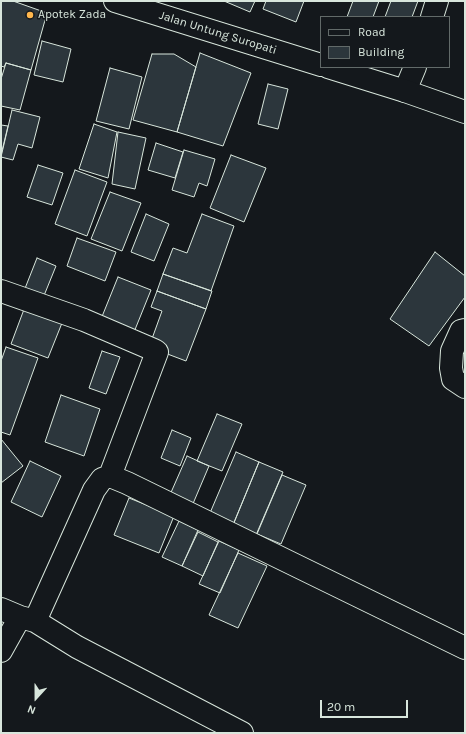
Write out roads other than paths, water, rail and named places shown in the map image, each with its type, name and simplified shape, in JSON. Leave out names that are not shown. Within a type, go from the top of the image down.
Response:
[{"type":"street","name":"Jalan Untung Suropati","points":[[115,1],[320,65]]},
{"type":"street","points":[[432,16],[437,1]]},
{"type":"street","points":[[331,68],[405,91],[465,112]]},
{"type":"street","points":[[405,91],[415,68]]},
{"type":"street","points":[[1,291],[84,320],[157,352],[110,476]]},
{"type":"street","points":[[465,330],[462,331],[452,351],[451,368],[453,379],[465,388]]},
{"type":"street","points":[[1,651],[19,616],[94,490],[102,479],[110,476],[465,648]]},
{"type":"street","points":[[19,616],[242,733]]},
{"type":"place","name":"Apotek Zada","points":[[30,15]]}]
